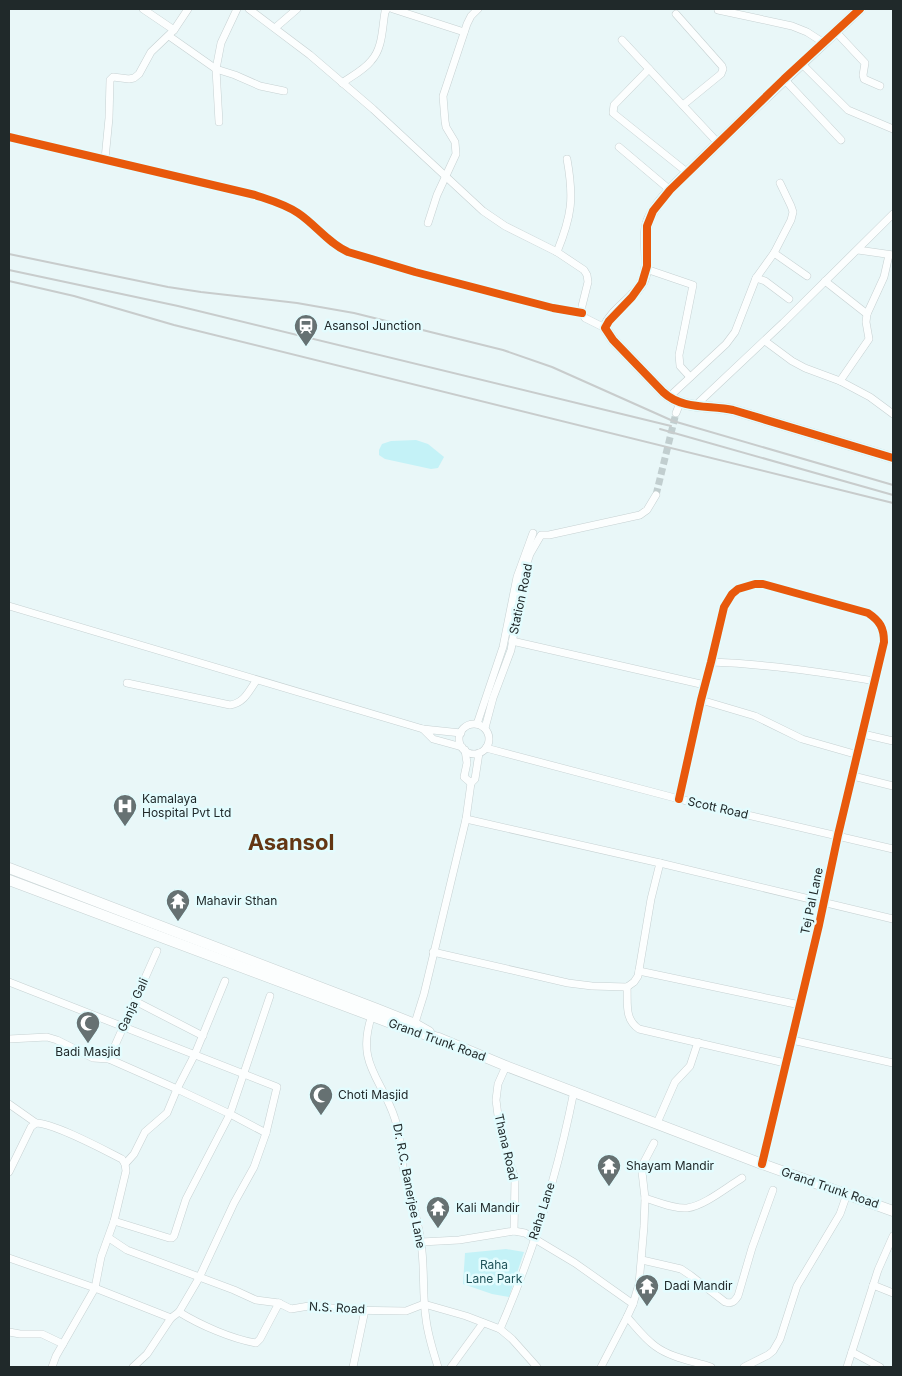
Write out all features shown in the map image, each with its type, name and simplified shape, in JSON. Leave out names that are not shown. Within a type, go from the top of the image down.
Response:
[{"type":"main road","points":[[860,9],[718,143],[670,190],[653,211],[647,226],[646,269],[642,283],[605,328],[613,340],[669,397],[680,403],[733,410],[893,458]]},
{"type":"main road","points":[[9,868],[414,1028]]},
{"type":"main road","name":"Grand Trunk Road","points":[[9,880],[372,1015],[414,1028],[506,1066],[762,1164],[893,1211]]},
{"type":"street","points":[[143,9],[174,30]]},
{"type":"street","points":[[105,159],[110,80],[113,77],[134,78],[139,74],[151,52],[169,36],[188,9]]},
{"type":"street","points":[[218,122],[216,69],[221,42],[237,9]]},
{"type":"street","points":[[249,9],[276,28],[342,83],[483,211],[505,226],[557,252],[584,270],[588,282],[582,313],[585,318],[605,328]]},
{"type":"street","points":[[276,28],[298,9]]},
{"type":"street","points":[[342,83],[366,66],[377,52],[387,9]]},
{"type":"street","points":[[393,9],[464,32]]},
{"type":"street","points":[[428,223],[437,195],[456,154],[456,148],[445,120],[443,96],[464,32],[471,16],[478,9]]},
{"type":"street","points":[[718,10],[792,26],[807,32],[824,43]]},
{"type":"street","points":[[676,14],[723,69],[721,74],[683,105]]},
{"type":"street","points":[[836,32],[865,63],[864,79],[880,86]]},
{"type":"street","points":[[169,36],[216,69],[260,86],[284,91]]},
{"type":"street","points":[[622,40],[718,143]]},
{"type":"street","points":[[801,63],[848,110],[893,129]]},
{"type":"street","points":[[649,69],[614,105],[613,113],[688,173]]},
{"type":"street","points":[[784,79],[841,140]]},
{"type":"street","points":[[9,137],[255,195],[280,203],[300,214],[339,248],[348,252],[415,272],[553,308],[582,313]]},
{"type":"street","points":[[619,147],[670,190]]},
{"type":"street","points":[[557,252],[567,227],[572,193],[567,159]]},
{"type":"street","points":[[669,397],[731,338],[756,278],[774,253],[791,220],[793,212],[780,183]]},
{"type":"street","points":[[695,406],[765,341],[893,214]]},
{"type":"street","points":[[840,381],[869,339],[866,322],[867,314],[884,277],[891,255],[858,250]]},
{"type":"street","points":[[774,253],[807,276]]},
{"type":"street","points":[[646,269],[693,285],[679,355],[680,366],[690,377]]},
{"type":"street","points":[[756,278],[765,281],[789,299]]},
{"type":"street","points":[[825,281],[867,314]]},
{"type":"street","points":[[765,341],[792,361],[840,381],[870,397],[893,414]]},
{"type":"street","points":[[676,413],[680,403]]},
{"type":"street","name":"Station Road","points":[[485,728],[493,698],[508,661],[524,572],[530,554],[541,535],[549,535],[633,517],[647,510],[656,496]]},
{"type":"street","name":"Station Road","points":[[477,724],[503,647],[517,577],[533,533]]},
{"type":"street","name":"Tej Pal Lane","points":[[711,662],[727,600],[738,589],[754,584],[763,584],[868,613],[882,625],[884,632],[884,642],[875,682],[762,1164]]},
{"type":"street","points":[[9,606],[256,681],[424,729],[461,733]]},
{"type":"street","points":[[512,641],[705,685]]},
{"type":"street","points":[[680,799],[711,662],[800,668],[875,682]]},
{"type":"street","points":[[126,683],[230,705],[237,704],[243,700],[256,681]]},
{"type":"street","points":[[701,700],[755,716],[802,739],[858,754]]},
{"type":"street","points":[[477,724],[485,728],[489,742],[483,751],[476,779],[471,782],[464,777],[467,763],[464,749],[460,742],[461,733],[467,726],[477,724]]},
{"type":"street","points":[[424,729],[432,738],[464,749],[470,753],[483,751]]},
{"type":"street","points":[[863,734],[893,741]]},
{"type":"street","name":"Scott Road","points":[[483,751],[893,849]]},
{"type":"street","points":[[853,776],[893,786]]},
{"type":"street","points":[[414,1028],[466,819],[471,782]]},
{"type":"street","points":[[466,819],[660,862],[893,919]]},
{"type":"street","points":[[433,952],[568,983],[601,987],[627,987],[638,976],[651,899],[660,862]]},
{"type":"street","name":"Ganja Gali","points":[[109,1059],[157,951]]},
{"type":"street","points":[[639,971],[800,1005]]},
{"type":"street","points":[[125,1164],[134,1154],[145,1132],[167,1113],[226,981]]},
{"type":"street","points":[[9,982],[277,1086],[266,1133],[254,1167],[231,1210],[199,1278],[179,1312],[171,1318],[147,1354],[133,1367]]},
{"type":"street","points":[[627,987],[628,1018],[632,1024],[639,1028],[786,1064]]},
{"type":"street","points":[[114,1221],[172,1238],[174,1236],[186,1199],[230,1114],[270,996]]},
{"type":"street","points":[[135,1001],[203,1036]]},
{"type":"street","name":"Dr. R.C. Banerjee Lane","points":[[372,1015],[367,1030],[367,1056],[376,1081],[392,1110],[397,1126],[403,1167],[421,1242],[424,1304],[430,1341],[438,1367]]},
{"type":"street","points":[[9,1039],[47,1037],[93,1058],[109,1059],[230,1114],[266,1133]]},
{"type":"street","points":[[792,1040],[893,1064]]},
{"type":"street","points":[[657,1123],[675,1082],[690,1066],[698,1042]]},
{"type":"street","name":"Thana Road","points":[[506,1066],[498,1084],[496,1100],[500,1131],[515,1179],[514,1230]]},
{"type":"street","name":"Raha Lane","points":[[500,1329],[512,1301],[555,1171],[574,1091]]},
{"type":"street","points":[[9,1104],[36,1123],[43,1123],[107,1152],[122,1159],[125,1164],[126,1171],[114,1221],[101,1257],[95,1288],[56,1356],[52,1367]]},
{"type":"street","points":[[9,1172],[31,1127],[36,1123]]},
{"type":"street","points":[[601,1367],[633,1304],[639,1284],[646,1198],[642,1172],[644,1162],[654,1144]]},
{"type":"street","points":[[646,1198],[681,1208],[688,1208],[704,1202],[742,1178]]},
{"type":"street","points":[[642,1260],[681,1269],[725,1302],[731,1303],[735,1301],[773,1190]]},
{"type":"street","points":[[744,1367],[768,1356],[773,1351],[780,1339],[797,1286],[829,1234],[848,1194]]},
{"type":"street","points":[[421,1242],[459,1240],[514,1230],[533,1238],[574,1263],[633,1304]]},
{"type":"street","points":[[847,1367],[873,1285],[893,1236]]},
{"type":"street","name":"N.S. Road","points":[[108,1238],[127,1250],[256,1300],[279,1303],[290,1309],[315,1305],[342,1310],[406,1311],[424,1304]]},
{"type":"street","points":[[9,1258],[95,1288],[171,1318]]},
{"type":"street","points":[[873,1285],[893,1293]]},
{"type":"street","points":[[179,1312],[191,1319],[238,1338],[256,1343],[279,1303]]},
{"type":"street","points":[[424,1304],[466,1316],[500,1329],[512,1339],[537,1367]]},
{"type":"street","points":[[353,1367],[365,1310]]},
{"type":"street","points":[[627,1317],[644,1337],[656,1347],[680,1358],[712,1367]]},
{"type":"street","points":[[451,1367],[483,1323]]},
{"type":"street","points":[[9,1332],[42,1334],[63,1344]]},
{"type":"street","points":[[852,1352],[880,1367]]},
{"type":"green space","points":[[416,440],[428,444],[444,457],[438,468],[431,469],[385,459],[379,455],[382,444],[391,441]]},
{"type":"green space","name":"Raha Lane Park","points":[[506,1249],[524,1252],[509,1297],[492,1294],[463,1284],[465,1253]]},
{"type":"tunnel","points":[[656,495],[676,413]]},
{"type":"railway","points":[[9,254],[168,287],[297,303],[354,313],[503,350],[552,367],[673,421],[893,485]]},
{"type":"railway","points":[[9,270],[178,306],[671,426]]},
{"type":"railway","points":[[9,281],[74,296],[174,325],[893,503]]},
{"type":"railway","points":[[660,429],[893,495]]},
{"type":"cycle path","points":[[860,9],[784,79],[670,190],[653,211],[647,226],[647,266],[642,283],[605,328],[613,340],[663,392],[679,402],[733,410],[893,458]]},
{"type":"cycle path","points":[[9,137],[255,195],[277,202],[293,210],[334,244],[348,252],[415,272],[553,308],[582,313]]},
{"type":"cycle path","points":[[679,799],[724,607],[732,594],[738,589],[755,584],[763,584],[868,613],[876,619],[882,629],[884,642],[762,1164]]},
{"type":"place","name":"Asansol Junction","points":[[306,347]]},
{"type":"place","name":"Kamalaya Hospital Pvt Ltd","points":[[125,827]]},
{"type":"place","name":"Mahavir Sthan","points":[[178,922]]},
{"type":"place","name":"Badi Masjid","points":[[88,1044]]},
{"type":"place","name":"Choti Masjid","points":[[321,1116]]},
{"type":"place","name":"Shayam Mandir","points":[[609,1187]]},
{"type":"place","name":"Kali Mandir","points":[[438,1229]]},
{"type":"place","name":"Dadi Mandir","points":[[647,1307]]},
{"type":"district","name":"Asansol","points":[[291,842]]}]
